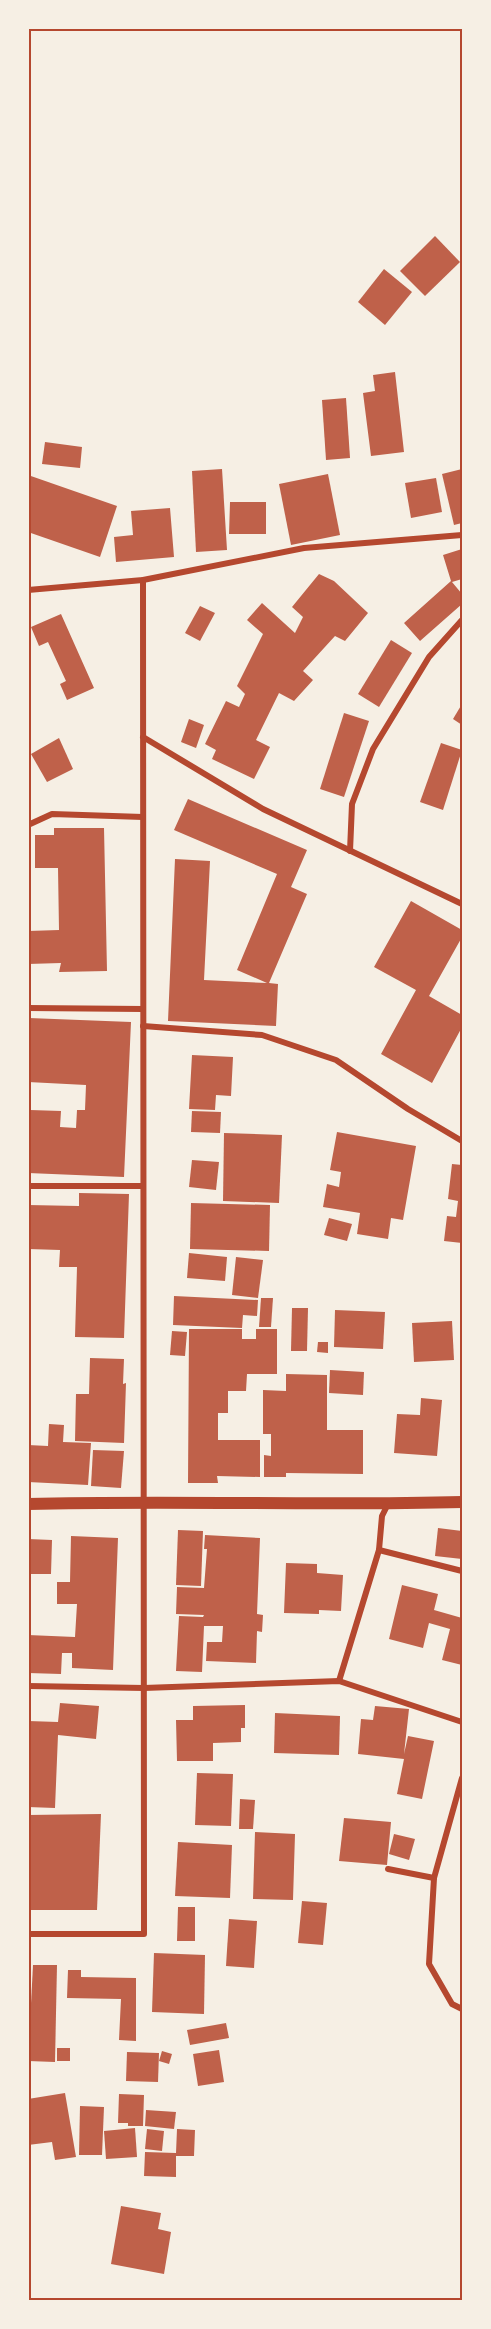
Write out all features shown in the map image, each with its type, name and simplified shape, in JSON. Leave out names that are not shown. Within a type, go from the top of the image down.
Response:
[{"type":"main road","points":[[28,1504],[144,1501],[388,1504],[462,1502]]},
{"type":"street","points":[[28,590],[143,580],[304,548],[462,535]]},
{"type":"street","points":[[28,1934],[144,1934],[143,580]]},
{"type":"street","points":[[350,851],[352,804],[373,749],[429,657],[462,620]]},
{"type":"street","points":[[143,737],[263,809],[462,904]]},
{"type":"street","points":[[28,825],[52,814],[143,817]]},
{"type":"street","points":[[28,1008],[144,1009]]},
{"type":"street","points":[[143,1026],[262,1035],[336,1060],[408,1109],[462,1141]]},
{"type":"street","points":[[28,1186],[143,1186]]},
{"type":"street","points":[[339,1681],[379,1550],[382,1516],[388,1504]]},
{"type":"street","points":[[379,1550],[462,1571]]},
{"type":"street","points":[[28,1686],[144,1688],[339,1681],[462,1722]]},
{"type":"street","points":[[462,1778],[434,1878],[429,1964],[452,2004],[462,2008]]},
{"type":"street","points":[[388,1869],[434,1878]]},
{"type":"building","points":[[435,236],[460,262],[425,296],[400,271]]},
{"type":"building","points":[[384,269],[412,292],[385,325],[358,302]]},
{"type":"building","points":[[395,372],[404,452],[371,456],[363,393],[375,391],[373,375]]},
{"type":"building","points":[[346,398],[350,458],[326,460],[322,400]]},
{"type":"building","points":[[45,442],[82,447],[80,468],[42,464]]},
{"type":"building","points":[[222,469],[227,550],[196,552],[192,471]]},
{"type":"building","points":[[462,469],[462,523],[454,525],[442,474]]},
{"type":"building","points":[[328,474],[340,535],[291,545],[279,484]]},
{"type":"building","points":[[28,475],[117,506],[100,557],[28,532]]},
{"type":"building","points":[[436,478],[442,512],[411,518],[405,483]]},
{"type":"building","points":[[230,502],[266,502],[266,534],[229,534]]},
{"type":"building","points":[[170,508],[174,557],[116,562],[114,537],[133,535],[131,511]]},
{"type":"building","points":[[462,549],[462,579],[452,582],[462,594],[462,604],[420,641],[404,623],[451,581],[443,555]]},
{"type":"building","points":[[319,574],[334,581],[368,613],[345,641],[335,636],[303,671],[313,680],[294,701],[279,693],[256,740],[270,747],[254,779],[212,759],[216,750],[205,744],[226,701],[239,707],[245,694],[237,686],[263,634],[247,620],[262,603],[295,633],[303,617],[292,607]]},
{"type":"building","points":[[200,606],[215,613],[200,641],[185,633]]},
{"type":"building","points":[[61,614],[94,688],[67,700],[60,684],[66,681],[48,642],[39,646],[31,627]]},
{"type":"building","points":[[391,640],[412,653],[379,707],[358,694]]},
{"type":"building","points":[[462,704],[462,725],[453,719]]},
{"type":"building","points":[[344,713],[369,721],[344,797],[320,789]]},
{"type":"building","points":[[189,719],[204,725],[196,748],[181,742]]},
{"type":"building","points":[[59,738],[73,769],[47,782],[31,754]]},
{"type":"building","points":[[441,743],[462,750],[443,810],[420,802]]},
{"type":"building","points":[[188,799],[307,850],[291,887],[307,894],[269,983],[278,984],[276,1026],[168,1021],[175,859],[210,861],[204,980],[267,983],[237,970],[277,874],[174,830]]},
{"type":"building","points":[[54,828],[104,828],[107,971],[59,972],[61,963],[28,964],[28,931],[59,930],[58,868],[35,868],[35,835],[54,835]]},
{"type":"building","points":[[411,901],[462,930],[462,937],[429,996],[462,1015],[462,1027],[432,1083],[381,1054],[416,990],[374,967]]},
{"type":"building","points":[[29,1018],[131,1022],[124,1177],[28,1173],[30,1110],[61,1111],[60,1127],[76,1128],[77,1110],[85,1110],[86,1085],[28,1082]]},
{"type":"building","points":[[192,1055],[233,1057],[231,1096],[216,1095],[215,1110],[189,1109]]},
{"type":"building","points":[[192,1111],[221,1112],[220,1133],[191,1132]]},
{"type":"building","points":[[337,1132],[416,1146],[403,1220],[391,1218],[388,1239],[357,1234],[360,1213],[323,1207],[327,1184],[339,1187],[341,1172],[330,1170]]},
{"type":"building","points":[[224,1133],[282,1135],[279,1203],[223,1201]]},
{"type":"building","points":[[192,1160],[219,1162],[216,1190],[189,1187]]},
{"type":"building","points":[[452,1164],[462,1165],[462,1243],[444,1241],[447,1216],[456,1217],[458,1201],[448,1199]]},
{"type":"building","points":[[79,1193],[129,1194],[124,1338],[75,1337],[77,1267],[59,1267],[60,1250],[28,1249],[28,1205],[79,1206]]},
{"type":"building","points":[[191,1203],[270,1205],[269,1251],[190,1249]]},
{"type":"building","points":[[329,1218],[352,1224],[347,1241],[324,1235]]},
{"type":"building","points":[[189,1253],[227,1257],[225,1281],[187,1278]]},
{"type":"building","points":[[236,1257],[263,1260],[258,1298],[232,1295]]},
{"type":"building","points":[[174,1296],[258,1300],[257,1316],[243,1315],[242,1328],[173,1325]]},
{"type":"building","points":[[261,1298],[273,1298],[271,1327],[259,1327]]},
{"type":"building","points":[[292,1308],[308,1308],[307,1351],[291,1351]]},
{"type":"building","points":[[335,1310],[385,1312],[383,1349],[334,1347]]},
{"type":"building","points":[[452,1321],[454,1360],[414,1362],[412,1323]]},
{"type":"building","points":[[189,1329],[242,1329],[242,1339],[256,1339],[256,1329],[277,1329],[277,1374],[247,1374],[246,1391],[228,1391],[228,1413],[218,1413],[218,1440],[260,1440],[260,1477],[217,1476],[218,1483],[188,1483]]},
{"type":"building","points":[[172,1331],[187,1332],[185,1356],[170,1355]]},
{"type":"building","points":[[318,1342],[328,1342],[328,1353],[317,1352]]},
{"type":"building","points":[[90,1358],[124,1359],[123,1384],[126,1383],[124,1443],[75,1441],[76,1394],[89,1394]]},
{"type":"building","points":[[330,1370],[364,1372],[363,1395],[329,1393]]},
{"type":"building","points":[[286,1374],[327,1375],[327,1430],[363,1430],[363,1474],[286,1473],[286,1477],[264,1477],[264,1455],[271,1456],[271,1434],[263,1434],[263,1390],[286,1391]]},
{"type":"building","points":[[421,1398],[442,1400],[437,1456],[394,1453],[397,1414],[420,1415]]},
{"type":"building","points":[[49,1424],[64,1425],[63,1442],[91,1443],[88,1485],[28,1482],[28,1445],[48,1446]]},
{"type":"building","points":[[93,1450],[124,1451],[121,1488],[91,1486]]},
{"type":"building","points":[[438,1528],[462,1531],[462,1559],[435,1556]]},
{"type":"building","points":[[178,1530],[203,1531],[201,1586],[176,1585]]},
{"type":"building","points":[[205,1535],[260,1538],[257,1614],[263,1615],[262,1632],[257,1631],[256,1663],[206,1661],[207,1642],[222,1642],[223,1626],[204,1626],[202,1672],[176,1671],[179,1616],[203,1617],[204,1615],[176,1614],[177,1587],[204,1588],[207,1549],[204,1549]]},
{"type":"building","points":[[71,1536],[118,1538],[113,1670],[72,1668],[72,1653],[62,1653],[61,1674],[28,1673],[28,1635],[75,1637],[77,1604],[57,1604],[57,1582],[70,1582]]},
{"type":"building","points":[[28,1539],[52,1540],[51,1574],[28,1574]]},
{"type":"building","points":[[286,1563],[317,1564],[317,1573],[343,1575],[341,1611],[319,1610],[319,1614],[284,1613]]},
{"type":"building","points":[[402,1585],[438,1594],[434,1610],[462,1618],[462,1665],[442,1660],[450,1629],[429,1623],[423,1648],[389,1639]]},
{"type":"building","points":[[60,1703],[99,1706],[96,1739],[58,1735],[55,1808],[28,1807],[28,1721],[58,1722]]},
{"type":"building","points":[[245,1705],[245,1728],[241,1728],[241,1742],[213,1743],[213,1761],[177,1761],[176,1720],[193,1720],[193,1706]]},
{"type":"building","points":[[375,1706],[409,1709],[404,1754],[408,1736],[434,1741],[422,1799],[397,1794],[404,1759],[358,1754],[361,1719],[373,1720]]},
{"type":"building","points":[[275,1713],[340,1716],[339,1755],[274,1753]]},
{"type":"building","points":[[197,1773],[233,1774],[231,1826],[195,1825]]},
{"type":"building","points":[[240,1799],[255,1800],[253,1829],[239,1829]]},
{"type":"building","points":[[101,1814],[97,1910],[28,1910],[28,1815]]},
{"type":"building","points":[[344,1818],[391,1822],[387,1865],[339,1861]]},
{"type":"building","points":[[255,1832],[295,1834],[293,1900],[253,1899]]},
{"type":"building","points":[[394,1834],[415,1839],[409,1860],[389,1854]]},
{"type":"building","points":[[178,1842],[232,1845],[230,1898],[175,1896]]},
{"type":"building","points":[[302,1901],[327,1903],[323,1945],[298,1943]]},
{"type":"building","points":[[178,1907],[195,1907],[195,1941],[177,1941]]},
{"type":"building","points":[[229,1919],[257,1921],[254,1968],[226,1966]]},
{"type":"building","points":[[154,1953],[205,1955],[204,2014],[152,2012]]},
{"type":"building","points":[[33,1965],[57,1965],[55,2062],[28,2061]]},
{"type":"building","points":[[68,1970],[81,1970],[81,1977],[136,1978],[136,2041],[119,2040],[121,1999],[67,1998]]},
{"type":"building","points":[[226,2023],[229,2038],[190,2045],[187,2030]]},
{"type":"building","points":[[57,2048],[70,2048],[70,2061],[57,2061]]},
{"type":"building","points":[[219,2050],[224,2082],[198,2086],[193,2054]]},
{"type":"building","points":[[162,2051],[172,2054],[169,2064],[159,2061]]},
{"type":"building","points":[[127,2052],[159,2053],[158,2082],[126,2081]]},
{"type":"building","points":[[65,2093],[76,2157],[55,2160],[52,2142],[28,2145],[28,2099]]},
{"type":"building","points":[[119,2094],[144,2095],[143,2126],[118,2123]]},
{"type":"building","points":[[80,2106],[104,2107],[102,2155],[79,2155]]},
{"type":"building","points":[[146,2110],[176,2112],[174,2129],[145,2126]]},
{"type":"building","points":[[135,2128],[137,2157],[106,2159],[104,2131]]},
{"type":"building","points":[[147,2129],[164,2131],[162,2151],[145,2149]]},
{"type":"building","points":[[177,2129],[195,2130],[194,2156],[176,2156],[176,2177],[144,2176],[145,2152],[176,2153]]},
{"type":"building","points":[[121,2206],[161,2213],[158,2229],[171,2232],[164,2274],[111,2264]]}]
